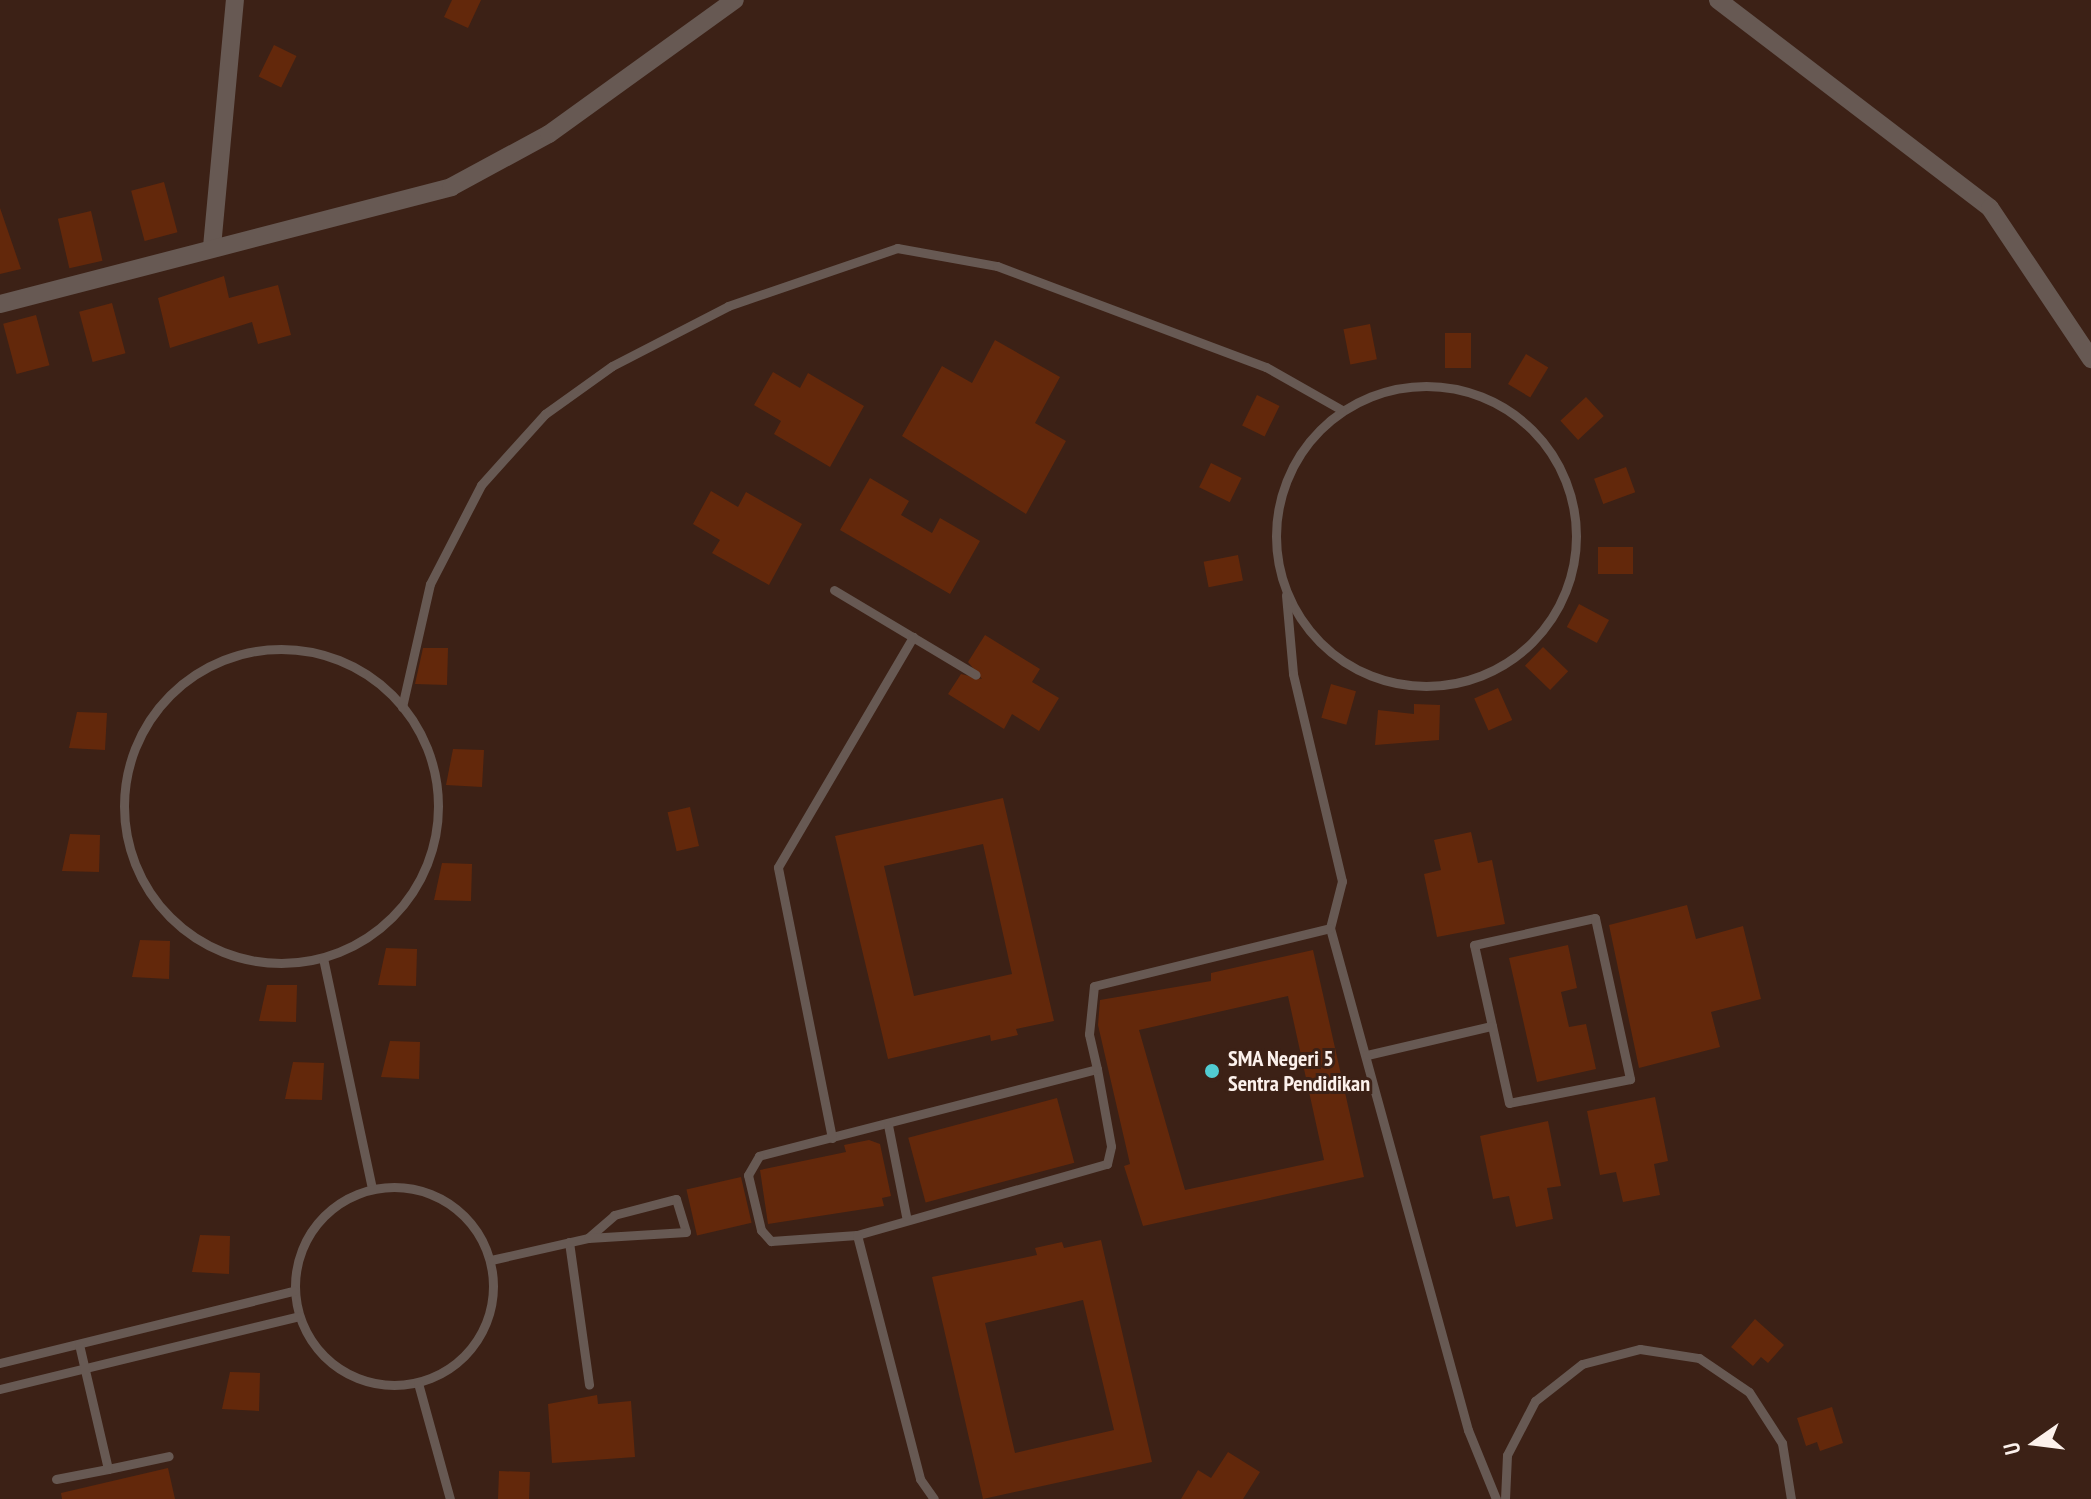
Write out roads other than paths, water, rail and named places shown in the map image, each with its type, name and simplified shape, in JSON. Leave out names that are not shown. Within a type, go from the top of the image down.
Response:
[{"type":"street","points":[[212,247],[235,0]]},
{"type":"street","points":[[0,304],[212,247],[391,207],[485,171],[549,134],[735,0]]},
{"type":"street","points":[[1718,0],[1990,208],[2091,359]]},
{"type":"lane","points":[[402,707],[430,584],[481,485],[545,414],[612,366],[728,306],[897,248],[997,266],[1266,367],[1342,410]]},
{"type":"lane","points":[[1285,590],[1321,642],[1350,667],[1397,685],[1447,686],[1496,671],[1535,642],[1562,601],[1576,554],[1573,505],[1556,459],[1524,421],[1482,396],[1435,385],[1386,390],[1342,410],[1305,445],[1282,490],[1275,540],[1285,590],[1293,674],[1342,881],[1330,928],[1468,1430],[1496,1499]]},
{"type":"lane","points":[[834,590],[976,675]]},
{"type":"lane","points":[[832,1138],[778,867],[913,637]]},
{"type":"lane","points":[[279,647],[329,655],[374,678],[402,707],[431,759],[439,809],[429,859],[387,920],[323,958],[245,959],[208,945],[167,913],[133,857],[125,819],[137,741],[185,680],[230,656],[279,647]]},
{"type":"lane","points":[[1595,918],[1630,1079],[1509,1103],[1492,1026],[1474,945],[1595,918]]},
{"type":"lane","points":[[1097,1069],[753,1159],[748,1175],[761,1230],[771,1241],[857,1235],[906,1216],[1107,1164],[1097,1069],[1088,1000],[1104,979],[1330,928]]},
{"type":"lane","points":[[323,958],[372,1188]]},
{"type":"lane","points":[[1367,1055],[1492,1026]]},
{"type":"lane","points":[[888,1125],[906,1216]]},
{"type":"lane","points":[[372,1188],[432,1193],[459,1210],[491,1260],[487,1324],[446,1371],[418,1383],[388,1386],[346,1372],[312,1343],[299,1316],[294,1291],[297,1263],[323,1215],[372,1188]]},
{"type":"lane","points":[[491,1260],[588,1238],[686,1232],[676,1199],[614,1215],[588,1238]]},
{"type":"lane","points":[[857,1235],[920,1479],[934,1499]]},
{"type":"lane","points":[[569,1242],[589,1385]]},
{"type":"lane","points":[[0,1363],[294,1291]]},
{"type":"lane","points":[[0,1389],[299,1316]]},
{"type":"lane","points":[[79,1344],[108,1469]]},
{"type":"lane","points":[[1505,1499],[1507,1455],[1535,1401],[1582,1364],[1640,1349],[1699,1358],[1749,1392],[1782,1443],[1791,1499]]},
{"type":"lane","points":[[418,1383],[450,1499]]},
{"type":"lane","points":[[56,1479],[169,1456]]},
{"type":"place","name":"SMA Negeri 5 Sentra Pendidikan","points":[[1212,1071]]}]
